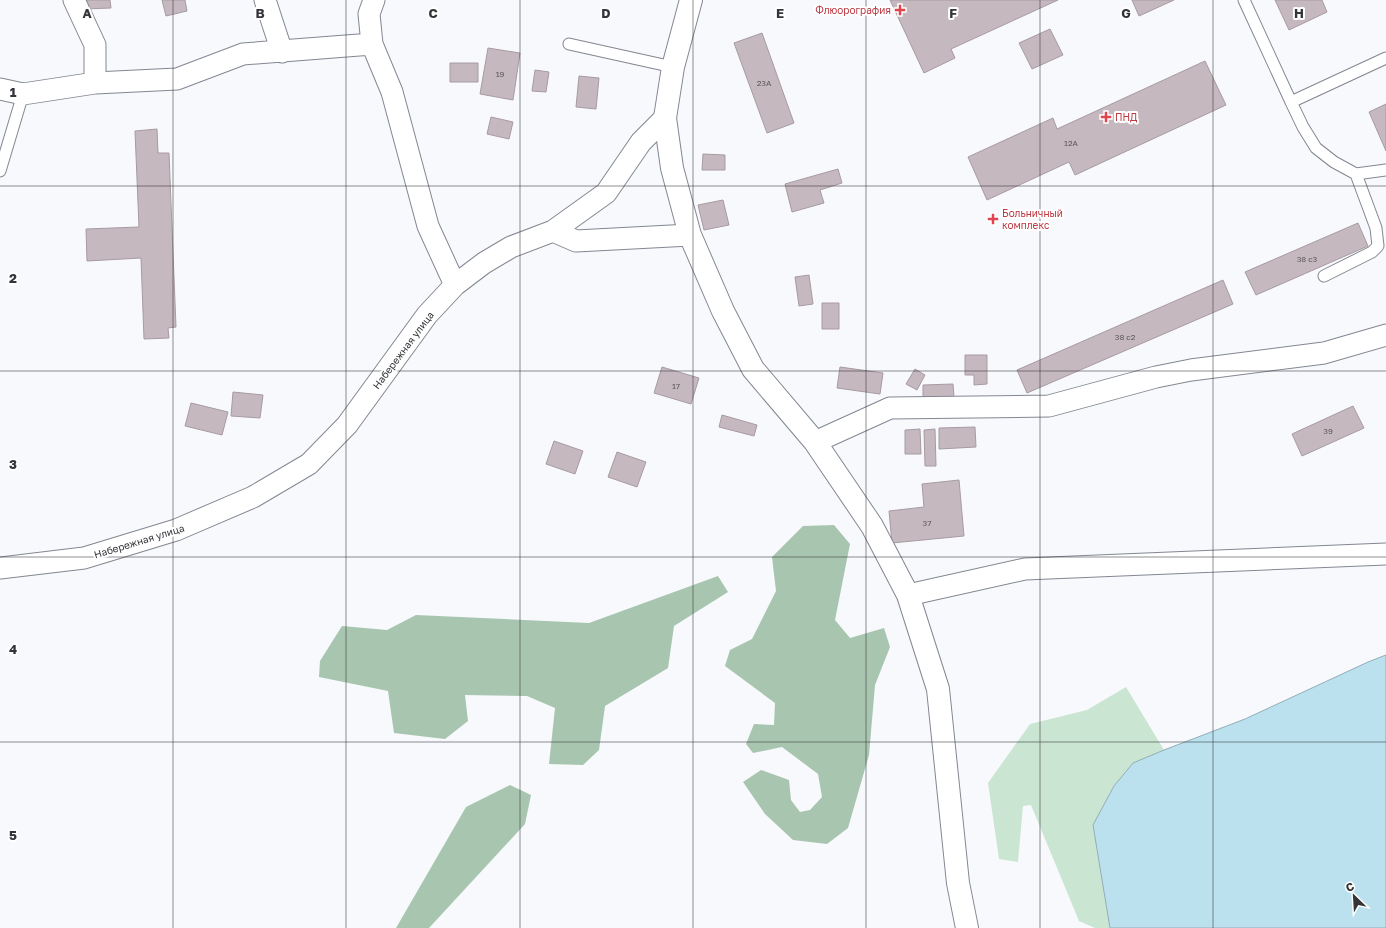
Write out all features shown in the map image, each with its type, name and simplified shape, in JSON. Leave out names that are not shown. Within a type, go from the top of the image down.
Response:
[{"type":"main road","points":[[691,0],[673,67],[665,118],[672,168],[690,235],[723,311],[753,369],[814,442],[872,526],[908,595],[938,689],[958,883],[967,928]]},
{"type":"street","points":[[74,0],[95,45],[95,83]]},
{"type":"street","points":[[265,0],[282,52]]},
{"type":"street","points":[[374,0],[368,14],[372,44],[392,92],[428,226],[455,285]]},
{"type":"street","points":[[0,89],[23,94],[95,83],[177,79],[243,54],[372,44]]},
{"type":"street","name":"Набережная улица","points":[[0,568],[84,558],[176,530],[253,497],[309,464],[347,425],[427,315],[455,285],[484,263],[511,247],[553,231],[606,193],[641,142],[665,118]]},
{"type":"street","points":[[553,231],[576,241],[690,235]]},
{"type":"street","points":[[814,442],[890,408],[1049,406],[1156,377],[1191,370],[1324,353],[1386,335]]},
{"type":"street","points":[[908,595],[1025,569],[1386,554]]},
{"type":"lane","points":[[1244,0],[1303,127],[1316,148],[1334,162],[1356,174],[1386,170]]},
{"type":"lane","points":[[569,44],[673,67]]},
{"type":"lane","points":[[1291,102],[1386,58]]},
{"type":"lane","points":[[0,171],[23,94]]},
{"type":"lane","points":[[1324,276],[1372,252],[1378,246],[1376,228],[1356,174]]},
{"type":"green space","points":[[834,525],[850,544],[835,620],[850,638],[884,628],[890,647],[875,685],[869,755],[848,828],[827,844],[793,840],[765,814],[743,782],[761,770],[789,780],[791,800],[800,812],[810,810],[822,797],[818,774],[782,747],[753,753],[746,744],[754,724],[774,725],[775,703],[725,666],[730,650],[752,639],[776,591],[772,557],[803,526]]},
{"type":"green space","points":[[718,576],[728,592],[674,626],[668,668],[605,706],[599,750],[583,765],[549,764],[555,708],[527,696],[465,695],[468,721],[445,739],[394,733],[388,691],[319,677],[320,661],[342,626],[387,630],[416,615],[589,623]]},
{"type":"green space","points":[[1126,687],[1164,750],[1133,763],[1114,786],[1094,825],[1110,928],[1095,928],[1079,921],[1031,805],[1023,806],[1018,862],[999,859],[988,783],[1030,724],[1087,710]]},
{"type":"green space","points":[[510,785],[531,795],[525,824],[429,928],[396,928],[466,807]]},
{"type":"water","points":[[1386,655],[1386,928],[1110,928],[1093,825],[1114,786],[1133,763],[1245,719]]},
{"type":"building","points":[[85,0],[110,0],[111,8],[85,9]]},
{"type":"building","points":[[162,0],[185,0],[187,11],[166,16]]},
{"type":"building","points":[[890,0],[1058,0],[951,49],[955,58],[924,73]]},
{"type":"building","points":[[1132,0],[1174,0],[1139,16]]},
{"type":"building","points":[[1275,0],[1322,0],[1327,12],[1289,30]]},
{"type":"building","points":[[1050,29],[1063,55],[1032,69],[1019,43]]},
{"type":"building","points":[[762,33],[794,123],[767,133],[734,43]]},
{"type":"building","points":[[488,48],[520,53],[513,100],[480,94]]},
{"type":"building","points":[[1205,61],[1226,105],[1075,175],[1069,162],[987,200],[968,157],[1053,118],[1057,129]]},
{"type":"building","points":[[450,63],[478,63],[478,82],[450,82]]},
{"type":"building","points":[[535,70],[549,72],[546,92],[532,91]]},
{"type":"building","points":[[579,76],[599,78],[596,109],[576,107]]},
{"type":"building","points":[[1386,104],[1386,151],[1369,112]]},
{"type":"building","points":[[491,117],[513,122],[509,139],[487,134]]},
{"type":"building","points":[[157,129],[158,153],[169,153],[176,327],[168,328],[169,338],[144,339],[141,258],[87,261],[86,229],[139,227],[135,131]]},
{"type":"building","points":[[703,154],[725,155],[725,170],[702,170]]},
{"type":"building","points":[[838,169],[842,183],[820,190],[824,203],[792,212],[785,184]]},
{"type":"building","points":[[723,200],[729,225],[704,230],[698,205]]},
{"type":"building","points":[[1358,223],[1368,246],[1256,295],[1245,272]]},
{"type":"building","points":[[809,275],[813,304],[799,306],[795,277]]},
{"type":"building","points":[[1223,280],[1233,304],[1027,393],[1017,370]]},
{"type":"building","points":[[822,303],[839,303],[839,329],[822,329]]},
{"type":"building","points":[[965,355],[987,355],[987,384],[974,385],[974,375],[965,375]]},
{"type":"building","points":[[662,367],[699,378],[691,404],[654,393]]},
{"type":"building","points":[[840,367],[883,373],[880,394],[837,388]]},
{"type":"building","points":[[915,369],[925,375],[917,390],[906,384]]},
{"type":"building","points":[[953,384],[954,397],[923,398],[923,385]]},
{"type":"building","points":[[233,392],[263,395],[260,418],[231,416]]},
{"type":"building","points":[[191,403],[228,412],[222,435],[185,426]]},
{"type":"building","points":[[1353,406],[1364,428],[1302,456],[1292,434]]},
{"type":"building","points":[[722,415],[757,425],[754,436],[719,427]]},
{"type":"building","points":[[975,427],[976,447],[939,449],[939,428]]},
{"type":"building","points":[[920,429],[921,454],[905,454],[905,430]]},
{"type":"building","points":[[935,429],[936,466],[925,466],[924,430]]},
{"type":"building","points":[[554,441],[583,451],[575,474],[546,464]]},
{"type":"building","points":[[617,452],[646,462],[637,487],[608,477]]},
{"type":"building","points":[[959,480],[964,536],[892,543],[889,511],[924,507],[922,484]]},
{"type":"place","name":"Флюорография","points":[[900,10]]},
{"type":"place","name":"ПНД","points":[[1106,117]]},
{"type":"place","name":"Больничный комплекс","points":[[993,219]]}]
